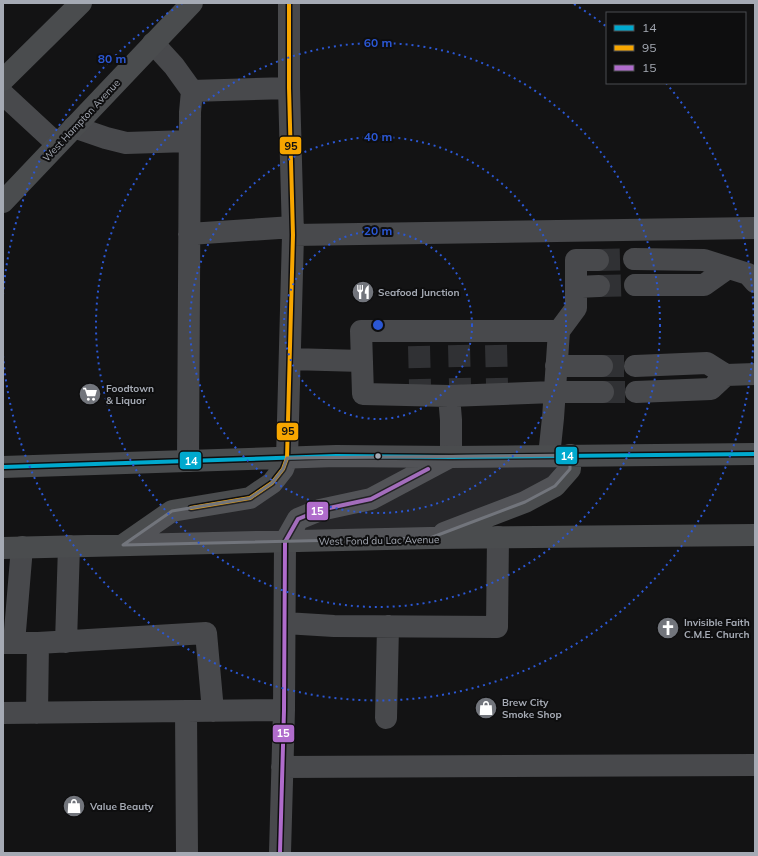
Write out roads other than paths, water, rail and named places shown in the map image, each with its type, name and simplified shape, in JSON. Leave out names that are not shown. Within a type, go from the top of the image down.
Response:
[{"type":"main road","points":[[3,80],[81,3]]},
{"type":"main road","name":"West Hampton Avenue","points":[[3,202],[192,3]]},
{"type":"main road","points":[[3,467],[365,456],[451,457],[755,454]]},
{"type":"main road","points":[[430,538],[525,502],[555,486],[570,469],[570,455]]},
{"type":"main road","points":[[285,542],[298,520],[320,510],[371,499],[451,457]]},
{"type":"main road","points":[[123,545],[172,511],[250,498],[272,483],[283,469],[287,458]]},
{"type":"main road","name":"West Fond du Lac Avenue","points":[[13,547],[430,538],[755,535]]},
{"type":"street","points":[[287,458],[293,231],[289,88],[289,3],[294,3]]},
{"type":"street","points":[[154,43],[174,66],[192,91],[189,141],[188,461]]},
{"type":"street","points":[[192,91],[289,88]]},
{"type":"street","points":[[3,94],[57,144]]},
{"type":"street","points":[[74,127],[126,143],[189,141]]},
{"type":"street","points":[[189,234],[293,231],[755,228]]},
{"type":"street","points":[[634,259],[704,260],[748,274],[755,282]]},
{"type":"street","points":[[549,456],[553,418],[558,331],[576,308],[576,260],[598,260]]},
{"type":"street","points":[[635,285],[704,285],[728,268]]},
{"type":"street","points":[[576,286],[599,286]]},
{"type":"street","points":[[558,331],[496,338],[419,338],[361,331],[363,394],[420,390],[456,392],[497,389],[554,392],[603,392]]},
{"type":"street","points":[[290,359],[362,361]]},
{"type":"street","points":[[635,366],[707,363],[726,375],[755,374]]},
{"type":"street","points":[[556,366],[602,366]]},
{"type":"street","points":[[636,392],[710,389],[726,375]]},
{"type":"street","points":[[451,457],[451,420],[456,392]]},
{"type":"street","points":[[285,623],[334,626],[497,627],[498,538]]},
{"type":"street","points":[[280,853],[284,710],[285,542]]},
{"type":"street","points":[[66,642],[69,546]]},
{"type":"street","points":[[13,547],[9,643],[66,642],[206,633],[212,711]]},
{"type":"street","points":[[386,718],[388,626]]},
{"type":"street","points":[[37,713],[38,643]]},
{"type":"street","points":[[3,713],[284,710]]},
{"type":"street","points":[[186,711],[187,853]]},
{"type":"street","points":[[282,766],[755,765]]},
{"type":"tunnel","points":[[598,260],[634,259]]},
{"type":"tunnel","points":[[599,286],[635,285]]},
{"type":"tunnel","points":[[459,345],[460,385]]},
{"type":"tunnel","points":[[496,345],[497,384]]},
{"type":"tunnel","points":[[419,346],[420,385]]},
{"type":"tunnel","points":[[602,366],[635,366]]},
{"type":"tunnel","points":[[603,392],[636,392]]},
{"type":"place","name":"Seafood Junction","points":[[363,292]]},
{"type":"place","name":"Foodtown & Liquor","points":[[90,394]]},
{"type":"place","name":"Invisible Faith C.M.E. Church","points":[[668,628]]},
{"type":"place","name":"Brew City Smoke Shop","points":[[486,708]]},
{"type":"place","name":"Value Beauty","points":[[74,806]]}]
